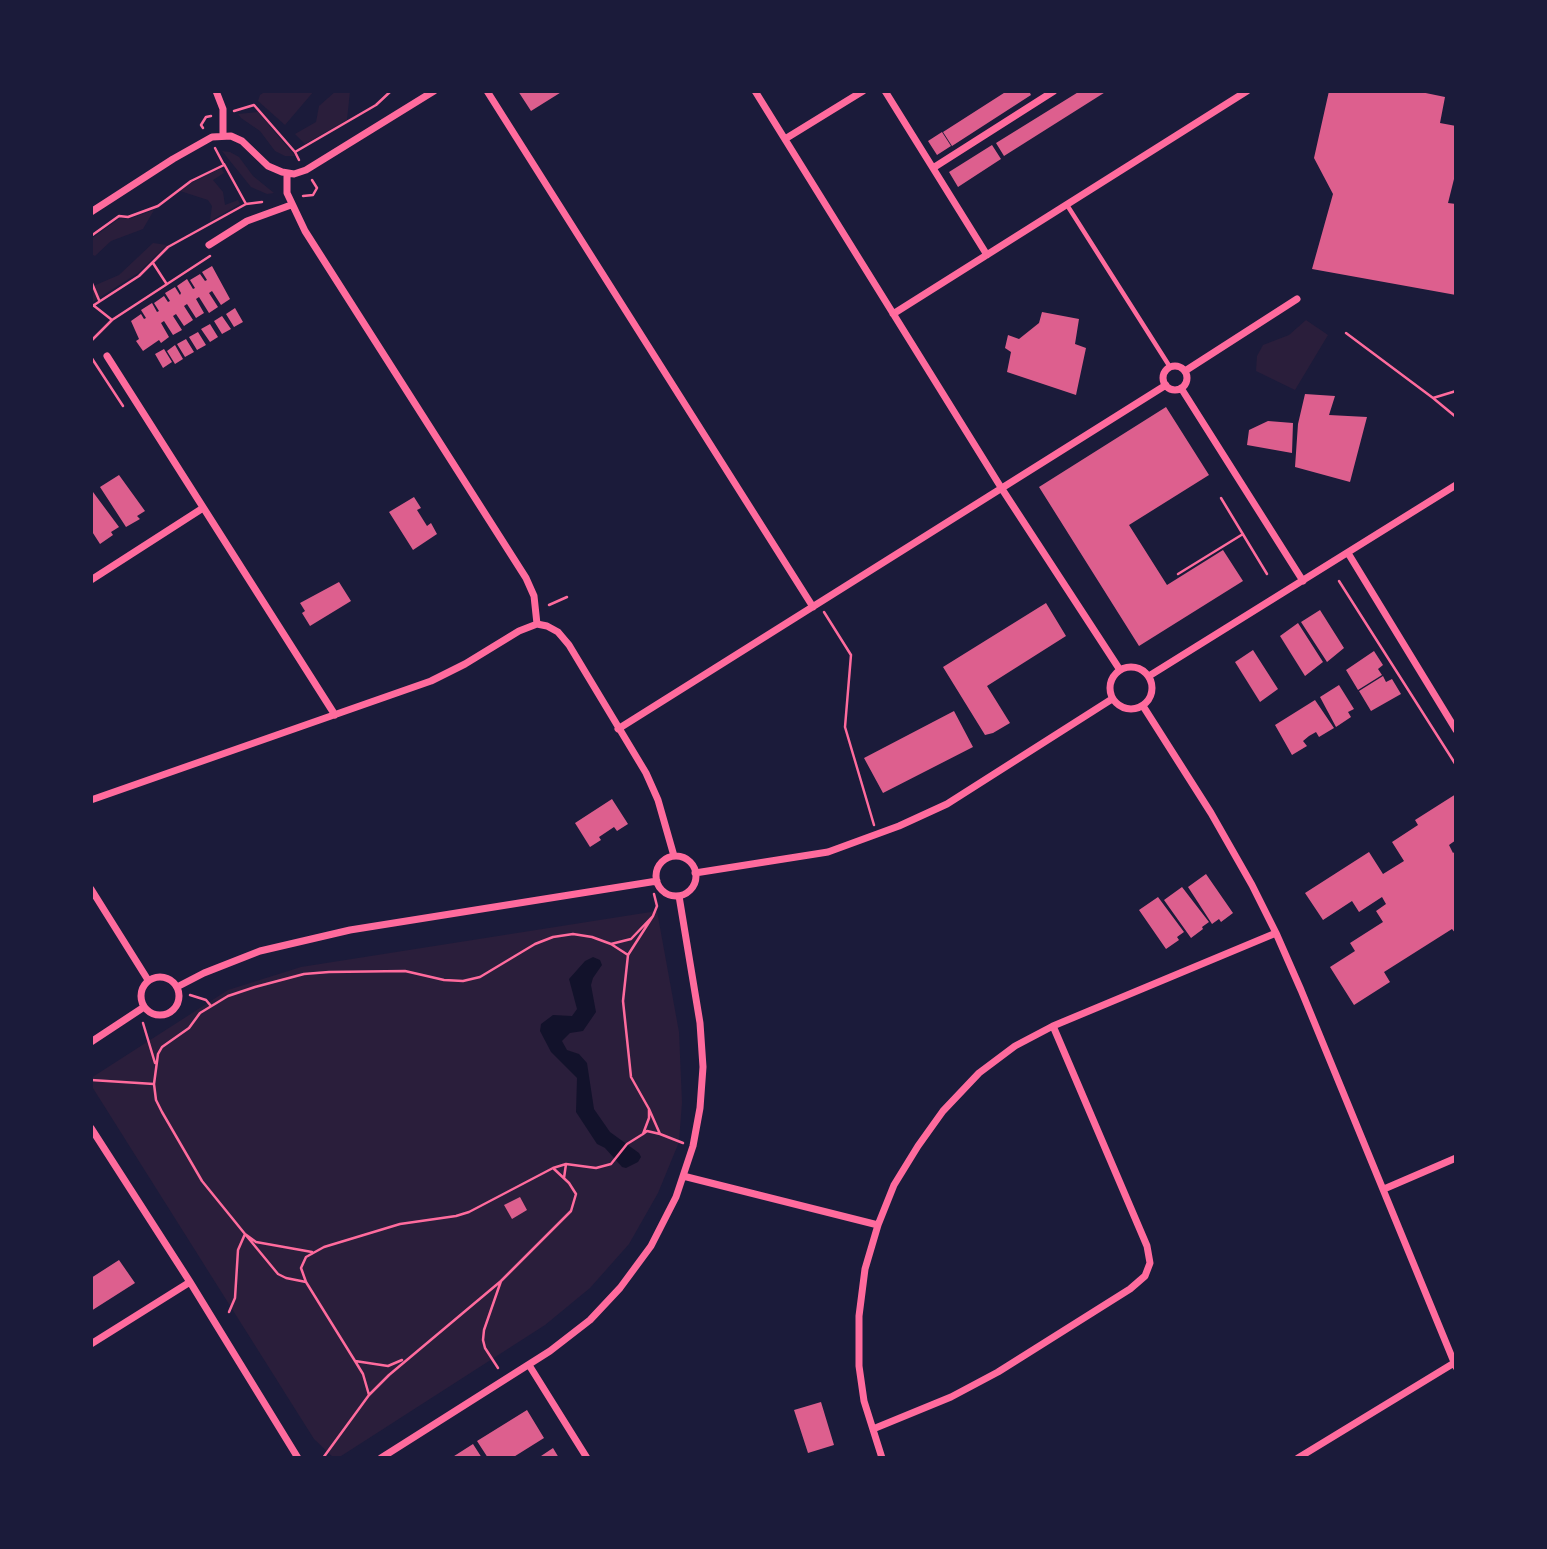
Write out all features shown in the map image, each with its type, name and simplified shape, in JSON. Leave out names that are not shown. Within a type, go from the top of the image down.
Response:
[{"type":"street","points":[[216,91],[223,109],[223,136]]},
{"type":"street","points":[[91,212],[210,138],[223,136],[242,141],[268,166],[287,173],[306,170],[434,91]]},
{"type":"street","points":[[487,91],[816,605]]},
{"type":"street","points":[[755,91],[1002,489],[1120,670]]},
{"type":"street","points":[[785,139],[863,91]]},
{"type":"street","points":[[885,91],[987,255]]},
{"type":"street","points":[[933,168],[1054,91]]},
{"type":"street","points":[[893,314],[1247,91]]},
{"type":"street","points":[[287,173],[290,201],[305,231],[526,578],[534,596],[537,624]]},
{"type":"street","points":[[209,245],[247,221],[290,201]]},
{"type":"street","points":[[1185,370],[1297,299]]},
{"type":"street","points":[[107,356],[335,715]]},
{"type":"street","points":[[1170,367],[1181,367],[1185,370],[1186,381],[1181,388],[1174,389],[1166,385],[1163,375],[1170,367]]},
{"type":"street","points":[[618,729],[1166,385]]},
{"type":"street","points":[[1181,388],[1303,581]]},
{"type":"street","points":[[1149,676],[1456,485]]},
{"type":"street","points":[[91,580],[203,508]]},
{"type":"street","points":[[1348,553],[1456,730]]},
{"type":"street","points":[[91,800],[431,681],[519,631],[537,624],[558,632],[569,645],[646,773],[658,800],[674,856]]},
{"type":"street","points":[[1132,666],[1149,676],[1152,682],[1151,695],[1143,706],[1129,709],[1116,704],[1112,699],[1109,686],[1120,670],[1132,666]]},
{"type":"street","points":[[695,873],[828,852],[877,834],[947,804],[1112,699]]},
{"type":"street","points":[[1143,706],[1211,813],[1276,933],[1455,1365],[1298,1458]]},
{"type":"street","points":[[674,856],[690,863],[695,873],[690,890],[679,896],[668,894],[657,881],[658,868],[674,856]]},
{"type":"street","points":[[177,987],[204,973],[260,951],[350,930],[657,881]]},
{"type":"street","points":[[91,889],[148,980]]},
{"type":"street","points":[[381,1458],[506,1380],[590,1320],[620,1288],[650,1246],[676,1197],[693,1146],[700,1108],[703,1067],[700,1023],[679,896]]},
{"type":"street","points":[[882,1458],[864,1401],[859,1366],[859,1316],[865,1269],[878,1225],[897,1181],[943,1111],[979,1073],[1015,1046],[1053,1026],[1276,933]]},
{"type":"street","points":[[158,976],[165,977],[177,987],[179,1000],[174,1010],[155,1015],[144,1007],[140,996],[148,980],[158,976]]},
{"type":"street","points":[[91,1042],[144,1007]]},
{"type":"street","points":[[873,1429],[951,1397],[998,1371],[1130,1289],[1145,1276],[1150,1263],[1147,1246],[1053,1026]]},
{"type":"street","points":[[91,1128],[298,1458]]},
{"type":"street","points":[[1384,1189],[1456,1157]]},
{"type":"street","points":[[683,1176],[878,1225]]},
{"type":"street","points":[[91,1344],[190,1282]]},
{"type":"street","points":[[528,1365],[587,1458]]},
{"type":"lane","points":[[1067,205],[1170,367]]},
{"type":"path","points":[[295,152],[376,105],[391,91]]},
{"type":"path","points":[[112,320],[92,306],[138,276],[168,247],[246,204],[201,125],[206,117],[254,105],[295,152],[317,188],[313,195],[290,201]]},
{"type":"path","points":[[91,236],[119,216],[128,217],[158,206],[191,181],[224,165],[223,163]]},
{"type":"path","points":[[91,341],[112,320],[213,255]]},
{"type":"path","points":[[153,263],[167,284]]},
{"type":"path","points":[[91,281],[100,301]]},
{"type":"path","points":[[1346,333],[1456,417]]},
{"type":"path","points":[[91,357],[122,406]]},
{"type":"path","points":[[1433,398],[1456,391]]},
{"type":"path","points":[[1221,498],[1267,573]]},
{"type":"path","points":[[1178,574],[1243,534]]},
{"type":"path","points":[[1339,581],[1456,765]]},
{"type":"path","points":[[549,605],[566,597]]},
{"type":"path","points":[[816,605],[851,655],[845,727],[877,834]]},
{"type":"path","points":[[654,894],[657,906],[653,916],[628,955],[623,1002],[631,1077],[660,1134]]},
{"type":"path","points":[[611,944],[631,939],[653,916]]},
{"type":"path","points":[[306,1282],[278,1274],[202,1181],[156,1100],[156,1066],[162,1047],[189,1028],[201,1013],[211,1006],[239,992],[304,974],[389,970],[463,981],[480,977],[524,950],[554,937],[573,934],[611,944],[628,955]]},
{"type":"path","points":[[188,994],[206,1000],[211,1006]]},
{"type":"path","points":[[143,1023],[156,1066]]},
{"type":"path","points":[[91,1080],[154,1084]]},
{"type":"path","points":[[643,1134],[649,1118],[649,1109]]},
{"type":"path","points":[[369,1395],[363,1374],[306,1282],[301,1268],[303,1261],[312,1252],[400,1224],[469,1212],[553,1168],[566,1164],[596,1168],[611,1164],[627,1144],[647,1131],[693,1146]]},
{"type":"path","points":[[564,1178],[566,1164]]},
{"type":"path","points":[[323,1458],[369,1395],[407,1357],[501,1281],[571,1211],[576,1194],[553,1168]]},
{"type":"path","points":[[245,1234],[256,1242],[312,1252]]},
{"type":"path","points":[[229,1312],[234,1298],[238,1250],[245,1234]]},
{"type":"path","points":[[501,1281],[483,1340],[485,1348],[506,1380]]},
{"type":"path","points":[[355,1361],[388,1366],[407,1357]]},
{"type":"shaded area","points":[[266,91],[314,91],[285,125],[258,101],[260,95]]},
{"type":"shaded area","points":[[336,91],[350,91],[347,120],[305,144],[295,134],[316,122],[319,106]]},
{"type":"shaded area","points":[[258,112],[295,156],[285,156],[275,151],[260,131],[238,114]]},
{"type":"shaded area","points":[[222,151],[239,157],[253,176],[274,193],[267,194],[251,187]]},
{"type":"shaded area","points":[[221,168],[224,173],[213,180],[223,192],[225,205],[238,200],[240,204],[210,221],[212,206],[208,200],[180,191]]},
{"type":"shaded area","points":[[154,210],[143,229],[111,241],[95,256],[91,254],[91,239],[120,218],[129,219]]},
{"type":"shaded area","points":[[153,243],[167,245],[138,273],[91,303],[91,287],[119,275]]},
{"type":"shaded area","points":[[1306,320],[1328,335],[1295,390],[1256,371],[1257,356],[1263,345],[1289,335]]},
{"type":"shaded area","points":[[657,911],[679,1032],[682,1102],[679,1142],[658,1193],[629,1244],[590,1288],[545,1325],[338,1458],[334,1458],[314,1439],[91,1085],[91,1078],[228,990],[301,967]]},
{"type":"shaded area","points":[[593,957],[600,960],[602,965],[591,985],[596,1012],[583,1031],[570,1033],[562,1041],[567,1050],[579,1054],[587,1063],[594,1109],[610,1132],[639,1153],[641,1157],[638,1162],[626,1168],[597,1144],[576,1112],[577,1078],[551,1052],[540,1031],[541,1024],[553,1015],[572,1016],[577,1009],[569,979],[585,961]]},
{"type":"building","points":[[518,91],[563,91],[531,111]]},
{"type":"building","points":[[1007,91],[1029,91],[1031,95],[952,146],[943,132]]},
{"type":"building","points":[[1080,91],[1107,91],[1004,156],[996,143]]},
{"type":"building","points":[[1329,91],[1416,91],[1445,97],[1440,123],[1456,126],[1456,171],[1448,203],[1456,204],[1456,295],[1312,269],[1333,194],[1314,158]]},
{"type":"building","points":[[942,132],[951,146],[937,155],[928,141]]},
{"type":"building","points":[[992,145],[1001,159],[958,187],[949,172]]},
{"type":"building","points":[[212,266],[230,299],[221,305],[212,291],[209,293],[218,307],[209,313],[199,297],[196,299],[204,313],[196,318],[187,304],[184,306],[193,320],[184,326],[176,314],[173,316],[182,330],[173,335],[164,321],[161,323],[169,337],[143,351],[136,341],[139,339],[131,321],[141,314],[146,318],[141,310],[152,303],[157,312],[159,311],[154,303],[164,296],[170,301],[165,293],[175,287],[180,295],[177,286],[187,279],[193,289],[195,288],[190,280],[200,274],[207,280],[202,272]]},
{"type":"building","points":[[235,308],[243,322],[234,327],[226,314]]},
{"type":"building","points":[[1042,312],[1079,319],[1075,344],[1086,348],[1076,395],[1007,372],[1011,352],[1005,348],[1008,335],[1019,339],[1039,323]]},
{"type":"building","points":[[222,316],[231,329],[222,334],[214,321]]},
{"type":"building","points":[[210,324],[218,337],[210,342],[201,329]]},
{"type":"building","points":[[198,332],[206,345],[197,350],[189,337]]},
{"type":"building","points":[[186,339],[194,352],[185,357],[177,344]]},
{"type":"building","points":[[175,345],[183,359],[175,364],[167,351]]},
{"type":"building","points":[[164,349],[172,362],[163,368],[155,354]]},
{"type":"building","points":[[1305,394],[1335,396],[1329,415],[1367,417],[1350,482],[1295,467],[1298,424]]},
{"type":"building","points":[[1166,407],[1209,475],[1129,525],[1167,585],[1223,550],[1243,581],[1139,646],[1039,487]]},
{"type":"building","points":[[1268,421],[1293,423],[1292,453],[1247,445],[1249,430]]},
{"type":"building","points":[[119,475],[145,511],[137,516],[140,519],[126,527],[100,487]]},
{"type":"building","points":[[93,492],[119,527],[100,544],[91,530]]},
{"type":"building","points":[[414,497],[421,508],[417,510],[427,526],[431,523],[437,534],[413,550],[389,512]]},
{"type":"building","points":[[339,582],[351,601],[310,626],[302,613],[305,611],[300,603]]},
{"type":"building","points":[[1046,603],[1066,636],[987,686],[1010,723],[985,735],[943,667]]},
{"type":"building","points":[[1320,610],[1344,648],[1327,662],[1301,622]]},
{"type":"building","points":[[1298,623],[1323,662],[1305,676],[1280,636]]},
{"type":"building","points":[[1253,650],[1278,689],[1260,702],[1235,662]]},
{"type":"building","points":[[1374,651],[1383,665],[1378,669],[1382,675],[1358,690],[1346,670]]},
{"type":"building","points":[[1383,676],[1386,682],[1392,679],[1401,694],[1371,711],[1359,691]]},
{"type":"building","points":[[1339,685],[1354,709],[1348,712],[1351,717],[1336,727],[1320,697]]},
{"type":"building","points":[[1315,700],[1334,728],[1319,737],[1316,732],[1309,736],[1303,741],[1307,746],[1292,755],[1275,725]]},
{"type":"building","points":[[954,711],[973,747],[883,793],[864,758]]},
{"type":"building","points":[[1456,794],[1456,840],[1449,845],[1453,853],[1456,851],[1456,934],[1452,929],[1384,972],[1390,982],[1354,1005],[1330,967],[1355,951],[1350,943],[1383,922],[1376,911],[1386,904],[1382,897],[1359,912],[1352,901],[1323,920],[1305,893],[1369,852],[1383,874],[1404,861],[1392,842],[1418,825],[1415,820]]},
{"type":"building","points":[[612,799],[628,824],[617,831],[614,827],[590,847],[575,823]]},
{"type":"building","points":[[1206,874],[1233,913],[1221,922],[1219,919],[1212,924],[1188,887]]},
{"type":"building","points":[[1182,887],[1209,922],[1191,938],[1164,900]]},
{"type":"building","points":[[1158,897],[1184,932],[1177,937],[1179,940],[1166,949],[1139,910]]},
{"type":"building","points":[[520,1197],[527,1210],[512,1219],[504,1205]]},
{"type":"building","points":[[119,1260],[135,1283],[91,1311],[91,1278]]},
{"type":"building","points":[[821,1402],[834,1445],[808,1453],[794,1410]]},
{"type":"building","points":[[527,1410],[544,1438],[512,1458],[488,1458],[477,1441]]},
{"type":"building","points":[[473,1444],[482,1458],[451,1458]]},
{"type":"building","points":[[553,1448],[559,1458],[538,1458]]}]
